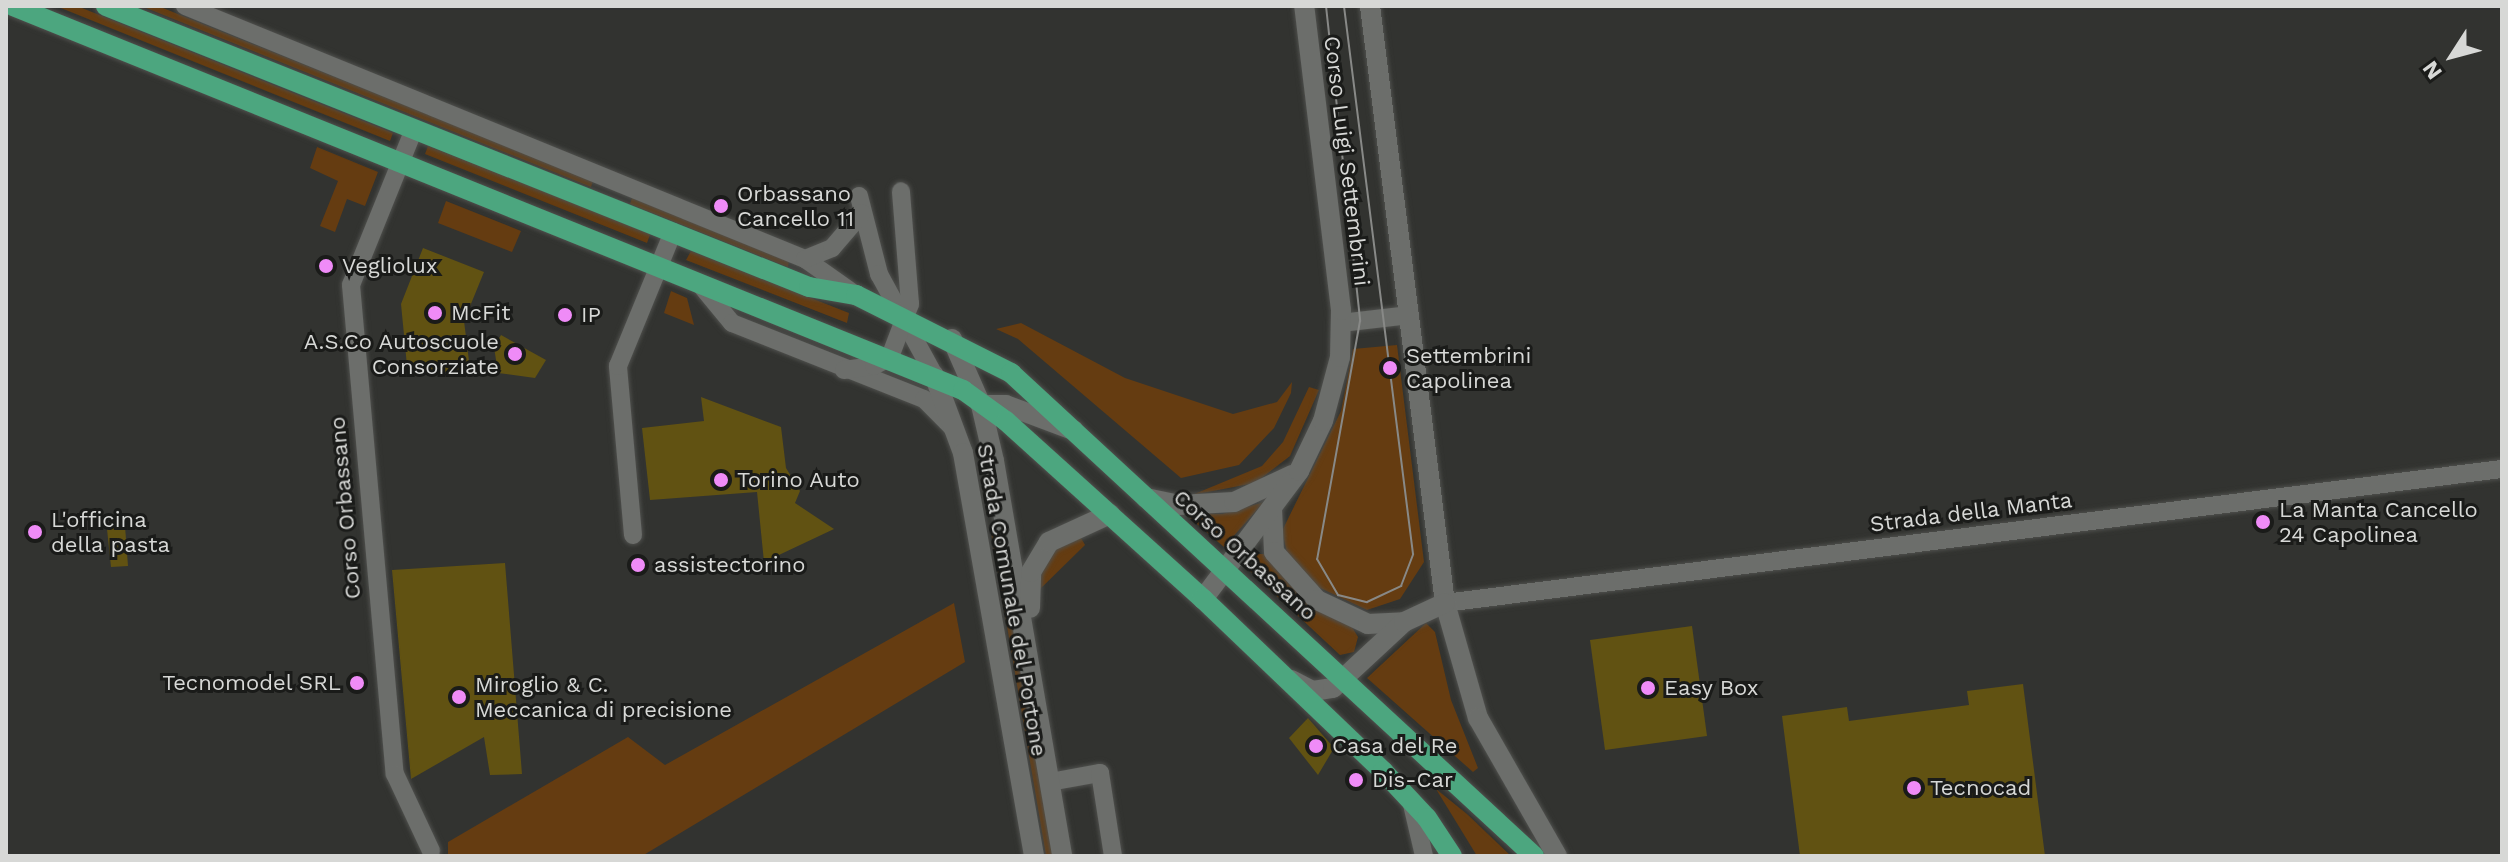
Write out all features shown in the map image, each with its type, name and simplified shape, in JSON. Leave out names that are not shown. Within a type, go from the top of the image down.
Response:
[{"type":"main road","points":[[13,6],[934,375],[981,405],[1110,514],[1203,599],[1411,800],[1452,856]]},
{"type":"main road","name":"Corso Orbassano","points":[[106,6],[809,287],[856,295],[952,339],[1011,373],[1534,856]]},
{"type":"main road","name":"Corso Luigi Settembrini","points":[[1203,599],[1299,471],[1323,421],[1340,357],[1341,323],[1304,6]]},
{"type":"main road","name":"Corso Luigi Settembrini","points":[[1370,6],[1445,603],[1481,726],[1557,856]]},
{"type":"main road","name":"Strada Comunale del Portone","points":[[952,339],[981,405],[1026,639],[1062,856]]},
{"type":"main road","name":"Strada Comunale del Portone","points":[[934,375],[963,453],[1034,856]]},
{"type":"main road","points":[[981,405],[1016,408],[1074,430]]},
{"type":"main road","points":[[963,453],[981,405]]},
{"type":"main road","points":[[1146,498],[1178,505],[1234,502],[1299,471]]},
{"type":"main road","points":[[1272,508],[1274,552],[1317,600],[1368,624],[1404,622]]},
{"type":"main road","points":[[1026,639],[1031,572],[1041,552],[1069,528],[1110,514]]},
{"type":"main road","points":[[1284,676],[1313,691],[1333,688],[1404,622],[1445,603]]},
{"type":"street","name":"Corso Orbassano","points":[[185,6],[805,259],[856,295]]},
{"type":"street","name":"Corso Orbassano","points":[[414,129],[351,285],[395,774],[431,851]]},
{"type":"street","points":[[599,203],[609,178]]},
{"type":"street","points":[[619,211],[629,186]]},
{"type":"street","points":[[841,370],[874,366],[890,357],[912,291],[901,191]]},
{"type":"street","name":"Strada Comunale del Portone","points":[[805,259],[832,248],[860,204],[879,274],[934,375]]},
{"type":"street","points":[[633,535],[618,366],[673,232]]},
{"type":"street","points":[[695,277],[732,323],[841,370],[924,399],[956,432]]},
{"type":"street","points":[[1341,323],[1410,315]]},
{"type":"street","name":"Strada della Manta","points":[[1445,603],[2502,469]]},
{"type":"street","name":"Strada Comunale del Portone","points":[[1050,782],[1100,773],[1113,856]]},
{"type":"street","points":[[1411,800],[1424,856]]},
{"type":"shaded area","points":[[56,6],[77,6],[393,133],[390,141]]},
{"type":"shaded area","points":[[141,6],[158,6],[593,181],[591,187]]},
{"type":"shaded area","points":[[428,146],[651,232],[647,243],[425,154]]},
{"type":"shaded area","points":[[317,147],[378,172],[365,206],[347,199],[335,232],[320,226],[338,181],[310,168]]},
{"type":"shaded area","points":[[632,198],[789,261],[788,267],[630,204]]},
{"type":"shaded area","points":[[446,201],[521,231],[512,252],[438,223]]},
{"type":"shaded area","points":[[691,251],[849,313],[847,323],[686,260]]},
{"type":"shaded area","points":[[671,291],[687,298],[694,325],[664,313]]},
{"type":"shaded area","points":[[1021,323],[1125,378],[1233,414],[1277,402],[1292,382],[1291,393],[1274,428],[1239,465],[1181,478],[1018,339],[996,329]]},
{"type":"shaded area","points":[[1397,345],[1424,562],[1400,599],[1367,610],[1318,587],[1287,553],[1282,531],[1341,411],[1353,349]]},
{"type":"shaded area","points":[[1309,387],[1319,390],[1290,456],[1255,483],[1192,495],[1262,466],[1283,442]]},
{"type":"shaded area","points":[[1264,502],[1224,547],[1183,512],[1222,514]]},
{"type":"shaded area","points":[[998,524],[1055,856],[1046,856],[990,526]]},
{"type":"shaded area","points":[[1077,531],[1085,545],[1035,594],[1049,552]]},
{"type":"shaded area","points":[[1256,554],[1266,554],[1312,606],[1352,627],[1358,637],[1354,652],[1340,655],[1250,571]]},
{"type":"shaded area","points":[[954,603],[965,662],[642,856],[448,856],[448,842],[628,737],[665,765]]},
{"type":"shaded area","points":[[1426,623],[1435,632],[1451,700],[1478,768],[1473,772],[1367,678]]},
{"type":"shaded area","points":[[1436,789],[1467,814],[1511,856],[1477,856]]},
{"type":"building","name":"McFit","points":[[423,248],[484,272],[464,321],[470,369],[408,376],[401,304]]},
{"type":"building","name":"A.S.Co Autoscuole Consorziate","points":[[501,335],[546,360],[535,378],[498,373],[494,347]]},
{"type":"building","name":"Torino Auto","points":[[701,397],[781,427],[786,468],[800,491],[795,503],[834,529],[764,562],[757,492],[650,500],[642,428],[704,421]]},
{"type":"building","points":[[125,526],[128,566],[111,567],[107,529]]},
{"type":"building","name":"Miroglio & C. Meccanica di precisione","points":[[505,563],[522,774],[490,775],[484,737],[411,779],[392,570]]},
{"type":"building","name":"Easy Box","points":[[1692,626],[1707,736],[1605,750],[1590,640]]},
{"type":"building","name":"Tecnocad","points":[[2023,684],[2045,856],[1800,856],[1782,716],[1847,707],[1849,721],[1969,705],[1967,691]]},
{"type":"building","name":"Casa del Re","points":[[1308,718],[1334,748],[1318,775],[1289,738]]},
{"type":"tram line","points":[[1326,6],[1360,321],[1317,559],[1338,595],[1367,602],[1401,586],[1413,554],[1344,6]]},
{"type":"place","name":"Orbassano Cancello 11","points":[[721,206]]},
{"type":"place","name":"Vegliolux","points":[[326,266]]},
{"type":"place","name":"McFit","points":[[435,313]]},
{"type":"place","name":"IP","points":[[565,315]]},
{"type":"place","name":"A.S.Co Autoscuole Consorziate","points":[[515,354]]},
{"type":"place","name":"Settembrini Capolinea","points":[[1390,368]]},
{"type":"place","name":"Torino Auto","points":[[721,480]]},
{"type":"place","name":"La Manta Cancello 24 Capolinea","points":[[2263,522]]},
{"type":"place","name":"L'officina della pasta","points":[[35,532]]},
{"type":"place","name":"assistectorino","points":[[638,565]]},
{"type":"place","name":"Tecnomodel SRL","points":[[357,683]]},
{"type":"place","name":"Easy Box","points":[[1648,688]]},
{"type":"place","name":"Miroglio & C. Meccanica di precisione","points":[[459,697]]},
{"type":"place","name":"Casa del Re","points":[[1316,746]]},
{"type":"place","name":"Dis-Car","points":[[1356,780]]},
{"type":"place","name":"Tecnocad","points":[[1914,788]]}]
